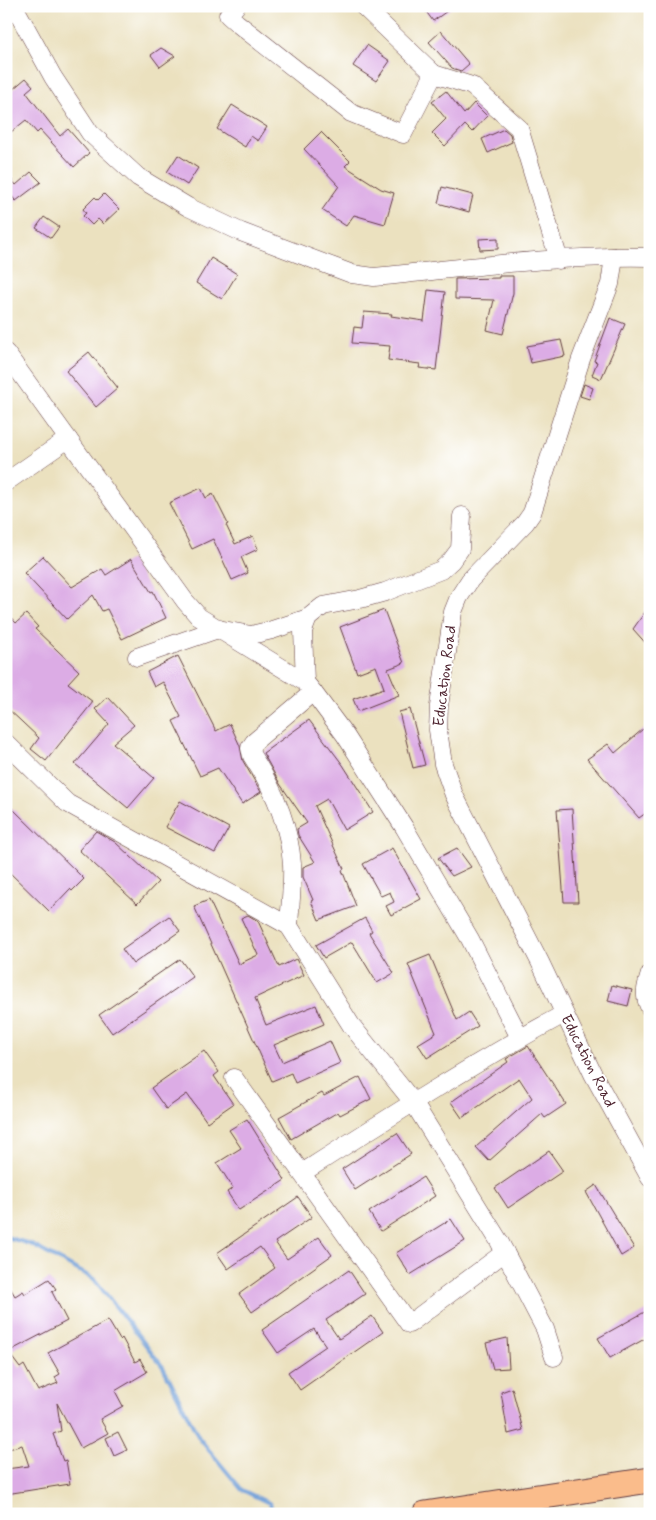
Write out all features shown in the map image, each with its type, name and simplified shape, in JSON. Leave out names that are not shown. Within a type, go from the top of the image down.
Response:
[{"type":"highway","points":[[425,1514],[650,1480]]},
{"type":"highway","points":[[522,1514],[650,1498]]},
{"type":"street","points":[[14,6],[53,77],[90,133],[138,177],[188,207],[241,232],[352,274],[374,277],[614,256],[650,257]]},
{"type":"street","points":[[236,6],[228,15],[237,24],[351,113],[403,134],[434,74]]},
{"type":"street","points":[[363,6],[434,74],[472,86],[519,128],[559,260]]},
{"type":"street","name":"Education Road","points":[[614,256],[610,284],[581,358],[532,513],[525,523],[470,580],[459,596],[453,612],[439,706],[438,730],[443,764],[454,795],[540,962],[593,1074],[650,1178]]},
{"type":"street","points":[[6,353],[199,618],[309,687],[345,735],[404,827],[470,939],[520,1038]]},
{"type":"street","points":[[6,482],[68,439]]},
{"type":"street","points":[[137,657],[218,629],[251,635],[272,630],[308,618],[323,606],[385,592],[440,570],[452,561],[460,549],[462,516]]},
{"type":"street","points":[[308,618],[303,631],[309,687]]},
{"type":"street","points":[[289,926],[292,866],[288,834],[279,803],[252,756],[250,748],[309,687]]},
{"type":"street","points":[[6,743],[67,804],[289,926],[352,1026],[413,1102],[505,1252],[545,1329],[554,1358]]},
{"type":"street","points":[[650,974],[646,986],[646,1000],[650,1008]]},
{"type":"street","points":[[302,1173],[413,1102],[564,1014]]},
{"type":"street","points":[[234,1078],[408,1324],[505,1252]]},
{"type":"building","points":[[422,6],[454,6],[433,21]]},
{"type":"building","points":[[441,31],[469,64],[461,71],[452,68],[429,42]]},
{"type":"building","points":[[367,45],[390,61],[376,81],[353,66]]},
{"type":"building","points":[[161,48],[175,56],[160,67],[151,55]]},
{"type":"building","points":[[26,78],[33,86],[26,92],[60,136],[68,129],[89,153],[74,167],[40,130],[37,133],[26,120],[6,136],[6,95]]},
{"type":"building","points":[[446,91],[464,114],[474,103],[487,116],[472,132],[465,125],[445,146],[432,133],[446,119],[432,102]]},
{"type":"building","points":[[232,105],[267,127],[258,141],[251,136],[245,147],[217,129]]},
{"type":"building","points":[[504,129],[510,134],[512,142],[488,153],[482,139]]},
{"type":"building","points":[[321,132],[350,161],[345,166],[381,189],[394,193],[385,224],[354,215],[346,226],[322,210],[339,186],[304,149]]},
{"type":"building","points":[[178,155],[198,168],[187,185],[167,172]]},
{"type":"building","points":[[31,172],[41,182],[16,201],[6,190],[6,173],[16,185]]},
{"type":"building","points":[[442,187],[473,195],[469,212],[438,203]]},
{"type":"building","points":[[104,194],[119,209],[103,224],[98,219],[92,225],[83,216],[86,213],[83,209],[95,197],[98,200]]},
{"type":"building","points":[[44,217],[59,227],[51,238],[36,228]]},
{"type":"building","points":[[498,238],[498,249],[480,250],[479,239]]},
{"type":"building","points":[[211,258],[237,274],[222,299],[196,283]]},
{"type":"building","points":[[499,276],[513,276],[513,293],[503,334],[487,330],[494,300],[455,299],[455,279],[499,278]]},
{"type":"building","points":[[428,290],[445,292],[436,370],[419,368],[420,364],[388,360],[390,346],[352,343],[354,327],[362,328],[364,312],[392,314],[391,316],[424,321]]},
{"type":"building","points":[[610,318],[625,324],[601,379],[592,375],[597,362],[594,361]]},
{"type":"building","points":[[561,340],[565,356],[531,363],[527,346]]},
{"type":"building","points":[[89,352],[118,388],[96,407],[66,371]]},
{"type":"building","points":[[584,384],[593,388],[589,399],[580,396]]},
{"type":"building","points":[[201,488],[206,498],[213,494],[228,524],[226,525],[235,544],[253,536],[258,549],[241,557],[248,573],[232,580],[213,539],[192,549],[169,503]]},
{"type":"building","points":[[43,556],[72,587],[102,569],[106,575],[131,559],[151,592],[153,591],[166,618],[122,639],[107,609],[102,611],[93,595],[67,619],[24,573]]},
{"type":"building","points":[[650,605],[650,648],[633,629]]},
{"type":"building","points":[[384,610],[404,663],[388,669],[399,695],[358,711],[353,699],[384,688],[376,666],[357,673],[340,627]]},
{"type":"building","points":[[6,612],[16,623],[26,614],[38,627],[35,629],[79,671],[68,683],[93,702],[46,761],[31,749],[39,738],[6,707]]},
{"type":"building","points":[[178,656],[216,731],[230,724],[240,746],[243,761],[261,792],[242,804],[218,768],[200,776],[173,721],[181,717],[163,682],[154,687],[147,672]]},
{"type":"building","points":[[108,697],[134,725],[113,743],[154,778],[128,808],[75,764],[109,724],[95,709]]},
{"type":"building","points":[[410,709],[425,765],[413,768],[399,712]]},
{"type":"building","points":[[309,720],[343,765],[373,812],[344,830],[327,799],[315,806],[344,869],[342,870],[356,906],[319,920],[303,877],[303,867],[315,862],[298,835],[297,829],[307,823],[280,784],[263,753]]},
{"type":"building","points":[[643,729],[650,737],[650,810],[639,818],[587,759],[608,744],[615,753]]},
{"type":"building","points":[[180,801],[229,828],[215,853],[165,827]]},
{"type":"building","points":[[12,808],[84,879],[72,891],[70,889],[49,911],[6,869],[6,814]]},
{"type":"building","points":[[572,809],[578,902],[564,902],[557,810]]},
{"type":"building","points":[[96,831],[115,842],[158,882],[137,904],[79,850]]},
{"type":"building","points":[[392,848],[421,899],[391,915],[386,906],[394,902],[390,892],[381,896],[363,864]]},
{"type":"building","points":[[457,848],[471,867],[452,876],[438,858]]},
{"type":"building","points":[[209,900],[239,964],[258,955],[241,918],[248,915],[258,921],[279,967],[296,959],[304,975],[255,998],[266,1025],[316,1005],[324,1024],[274,1045],[282,1062],[330,1041],[340,1063],[295,1083],[291,1073],[272,1081],[194,906]]},
{"type":"building","points":[[169,916],[180,931],[133,964],[122,949]]},
{"type":"building","points":[[365,918],[372,931],[369,933],[394,973],[377,983],[352,942],[324,958],[316,945]]},
{"type":"building","points":[[430,955],[457,1020],[469,1012],[478,1026],[427,1058],[418,1044],[436,1033],[408,964]]},
{"type":"building","points":[[180,959],[193,977],[112,1033],[99,1015]]},
{"type":"building","points":[[612,985],[632,990],[628,1006],[608,1001]]},
{"type":"building","points":[[528,1046],[566,1104],[545,1118],[542,1114],[489,1161],[476,1147],[532,1098],[519,1078],[462,1118],[451,1102],[508,1062],[506,1059]]},
{"type":"building","points":[[204,1051],[219,1072],[214,1076],[233,1104],[207,1122],[187,1094],[166,1109],[151,1088]]},
{"type":"building","points":[[360,1077],[371,1099],[340,1115],[338,1112],[291,1139],[279,1117],[322,1093],[324,1096]]},
{"type":"building","points":[[247,1119],[285,1180],[239,1210],[227,1192],[233,1188],[217,1163],[241,1148],[229,1130]]},
{"type":"building","points":[[397,1133],[411,1154],[355,1190],[342,1169]]},
{"type":"building","points":[[549,1151],[563,1171],[508,1208],[495,1188]]},
{"type":"building","points":[[423,1177],[435,1196],[381,1231],[369,1212]]},
{"type":"building","points":[[596,1185],[634,1248],[621,1256],[586,1192]]},
{"type":"building","points":[[298,1197],[312,1217],[275,1242],[287,1259],[319,1237],[332,1255],[252,1312],[239,1294],[275,1268],[260,1247],[228,1269],[217,1253]]},
{"type":"building","points":[[451,1219],[465,1241],[410,1275],[396,1253]]},
{"type":"building","points":[[349,1270],[365,1294],[326,1320],[339,1339],[372,1316],[383,1332],[300,1390],[288,1372],[326,1346],[314,1329],[278,1353],[262,1330]]},
{"type":"building","points":[[49,1279],[56,1289],[52,1292],[67,1321],[8,1352],[20,1368],[24,1365],[38,1391],[58,1383],[55,1377],[60,1374],[48,1353],[108,1320],[120,1340],[122,1338],[135,1362],[140,1359],[147,1372],[115,1391],[123,1406],[100,1419],[108,1433],[81,1448],[57,1403],[61,1431],[53,1434],[63,1461],[66,1460],[70,1484],[6,1494],[6,1469],[29,1466],[22,1445],[6,1450],[6,1281],[15,1296],[23,1291],[25,1294]]},
{"type":"building","points":[[650,1309],[650,1336],[610,1358],[598,1338]]},
{"type":"building","points":[[507,1338],[509,1368],[493,1369],[486,1343]]},
{"type":"building","points":[[512,1388],[523,1430],[508,1434],[501,1392]]},
{"type":"building","points":[[118,1432],[127,1450],[114,1456],[106,1438]]},
{"type":"waterway","points":[[6,1237],[30,1244],[94,1279],[163,1367],[199,1438],[242,1490],[269,1503],[275,1514]]}]
